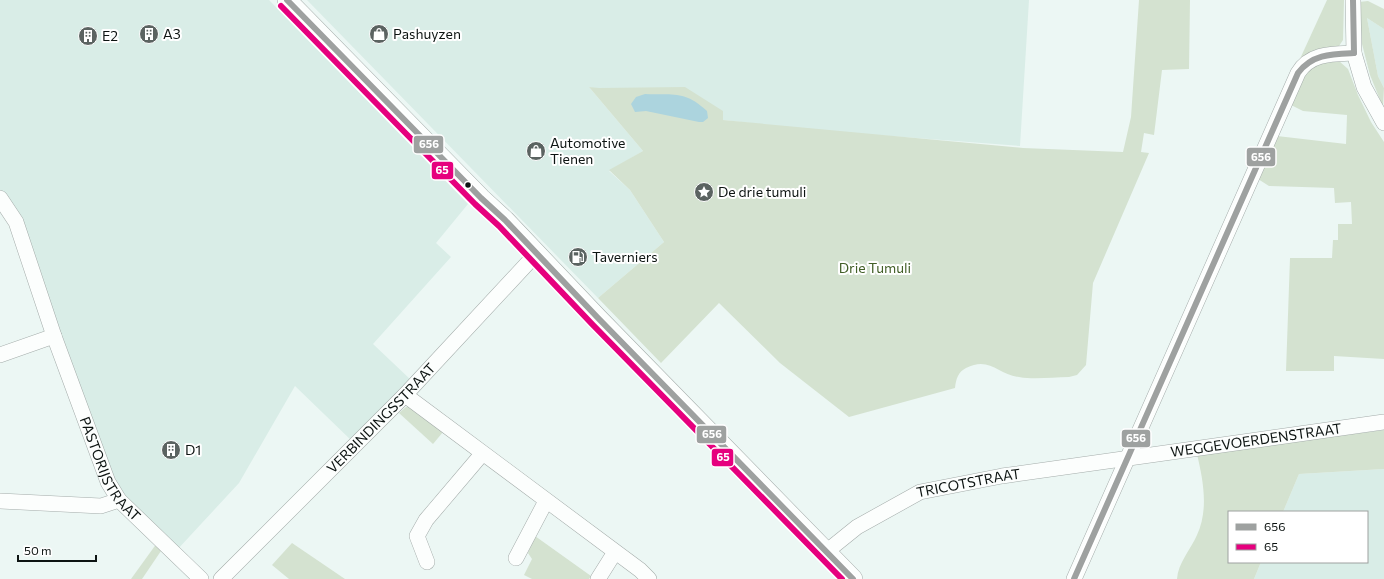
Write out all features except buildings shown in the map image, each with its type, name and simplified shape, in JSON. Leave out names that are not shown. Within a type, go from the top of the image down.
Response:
[{"type":"main road","points":[[287,0],[481,198],[505,220],[598,318],[853,579]]},
{"type":"street","points":[[1352,0],[1352,36],[1354,53],[1364,87],[1384,123]]},
{"type":"street","points":[[1074,579],[1303,63],[1310,59],[1354,53]]},
{"type":"street","name":"PASTORIJSTRAAT","points":[[0,198],[16,222],[54,336],[105,475],[119,500],[202,579]]},
{"type":"street","name":"VERBINDINGSSTRAAT","points":[[221,579],[405,395],[537,253]]},
{"type":"street","points":[[0,355],[54,336]]},
{"type":"street","points":[[405,395],[649,579]]},
{"type":"street","name":"WEGGEVOERDENSTRAAT","points":[[1127,457],[1384,422]]},
{"type":"street","points":[[427,562],[417,536],[426,520],[482,454]]},
{"type":"street","name":"TRICOTSTRAAT","points":[[826,552],[857,527],[920,492],[1002,476],[1127,457]]},
{"type":"street","points":[[0,501],[101,506],[119,500]]},
{"type":"street","points":[[516,558],[546,502]]},
{"type":"street","points":[[598,579],[615,552]]},
{"type":"shaded area","points":[[0,0],[269,0],[468,204],[436,243],[451,257],[373,344],[411,380],[353,442],[295,386],[239,483],[177,550],[130,504],[116,484],[20,220],[0,192]]},
{"type":"shaded area","points":[[307,0],[1029,0],[1020,146],[824,131],[723,120],[589,87],[643,151],[609,171],[630,190],[664,242],[598,298]]},
{"type":"shaded area","points":[[1367,18],[1384,29],[1384,88],[1378,76]]},
{"type":"shaded area","points":[[1384,469],[1384,579],[1254,579],[1261,563],[1368,563],[1368,511],[1283,511],[1299,474]]},
{"type":"green space","name":"Drie Tumuli","points":[[1139,0],[1190,0],[1189,69],[1162,70],[1154,135],[1144,133],[1141,152],[1149,153],[1093,283],[1086,365],[1077,375],[1069,377],[1025,378],[1012,376],[988,365],[974,365],[966,368],[959,374],[955,388],[849,417],[780,363],[719,303],[661,363],[598,298],[664,242],[630,190],[609,170],[643,151],[589,87],[685,87],[723,111],[723,120],[1023,148],[1123,152],[1131,117]]},
{"type":"green space","points":[[1327,0],[1344,0],[1343,40],[1339,46],[1299,61]]},
{"type":"green space","points":[[1368,1],[1384,9],[1384,29],[1367,18],[1378,76],[1384,88],[1383,107],[1370,75],[1362,44],[1359,2]]},
{"type":"green space","points":[[1339,61],[1348,69],[1371,122],[1384,142],[1384,359],[1334,356],[1334,371],[1286,371],[1290,258],[1332,258],[1333,240],[1338,240],[1338,224],[1352,224],[1351,202],[1335,203],[1334,188],[1269,186],[1258,179],[1277,136],[1346,144],[1347,115],[1303,111],[1289,104],[1311,65]]},
{"type":"green space","points":[[406,407],[410,407],[443,432],[433,444],[399,413]]},
{"type":"green space","points":[[1384,430],[1384,469],[1299,474],[1283,511],[1228,511],[1228,563],[1261,563],[1254,579],[1177,579],[1182,562],[1197,535],[1203,515],[1204,494],[1197,454]]},
{"type":"green space","points":[[535,536],[591,576],[589,579],[532,579],[524,575],[532,559],[528,553]]},
{"type":"green space","points":[[157,543],[163,548],[142,579],[131,579]]},
{"type":"green space","points":[[292,543],[345,579],[289,579],[272,565]]},
{"type":"water","points":[[645,94],[671,94],[685,97],[699,104],[707,111],[708,118],[703,122],[699,122],[646,111],[635,112],[631,104],[636,97]]},
{"type":"transit line","name":"656","points":[[287,0],[481,198],[505,220],[598,318],[853,579]]},
{"type":"transit line","name":"656","points":[[1353,0],[1354,53]]},
{"type":"transit line","name":"65","points":[[281,6],[475,204],[499,226],[592,324],[842,579]]},
{"type":"transit line","name":"656","points":[[1074,579],[1298,73],[1310,62],[1323,56],[1354,53]]},
{"type":"place","name":"A3","points":[[149,34]]},
{"type":"place","name":"Pashuyzen","points":[[379,34]]},
{"type":"place","name":"E2","points":[[88,36]]},
{"type":"place","name":"Automotive Tienen","points":[[536,151]]},
{"type":"place","name":"De drie tumuli","points":[[704,192]]},
{"type":"place","name":"Taverniers","points":[[578,257]]},
{"type":"place","name":"D1","points":[[171,450]]}]
